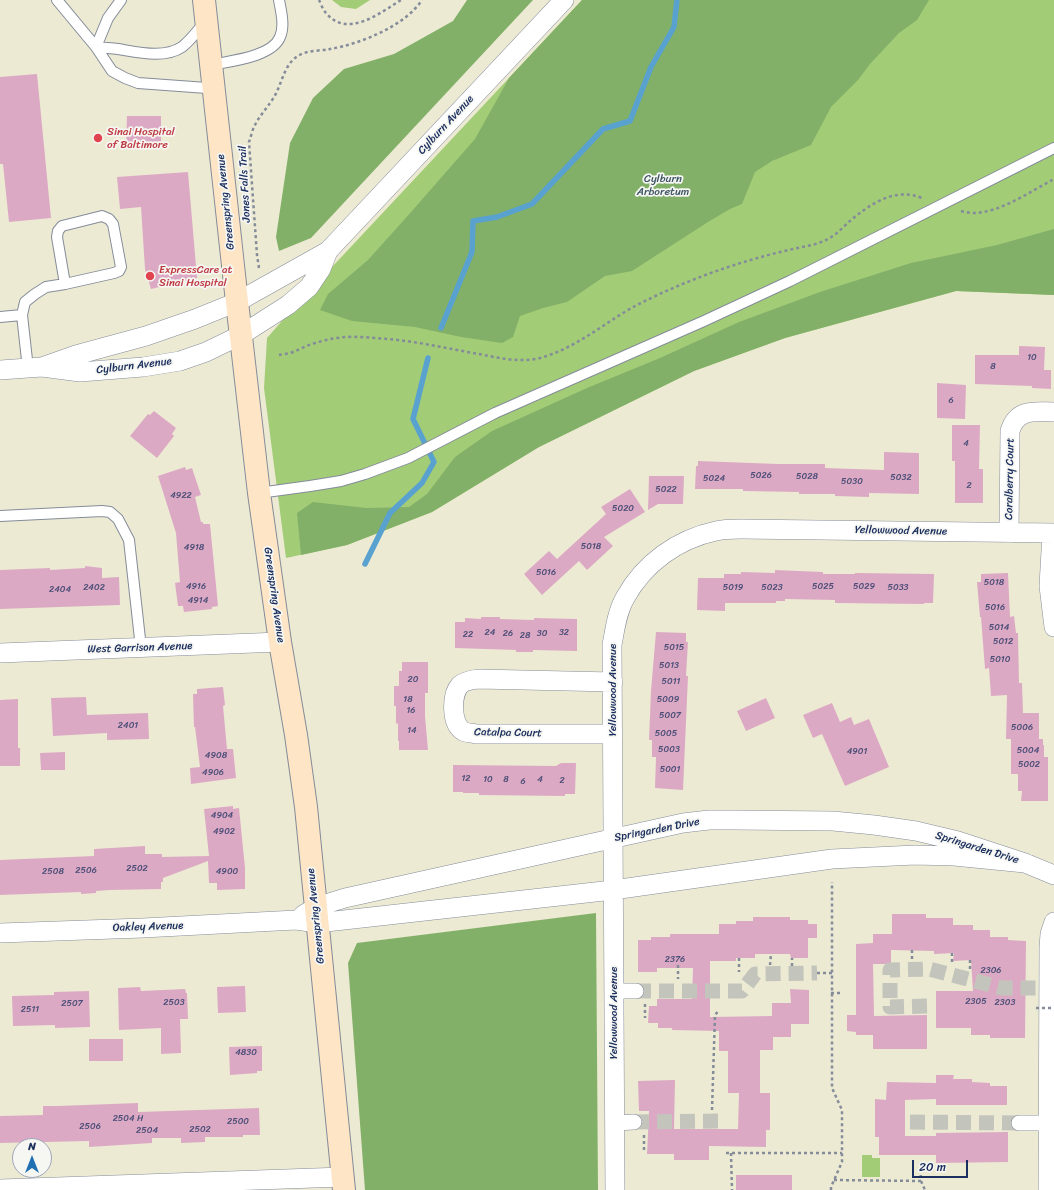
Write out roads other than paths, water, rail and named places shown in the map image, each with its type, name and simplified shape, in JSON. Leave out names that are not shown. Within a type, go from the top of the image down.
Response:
[{"type":"main road","name":"Greenspring Avenue","points":[[205,10],[240,336],[259,493],[280,642],[296,735],[306,807],[343,1184]]},
{"type":"street","name":"Cylburn Avenue","points":[[35,368],[146,336],[195,319],[237,302],[328,251],[564,0]]},
{"type":"street","name":"Cylburn Avenue","points":[[0,370],[35,368],[80,372],[143,367],[180,361],[206,352],[240,336],[288,305],[309,287],[321,269],[328,251]]},
{"type":"street","name":"Coralberry Court","points":[[1009,532],[1010,431],[1013,422],[1022,414],[1033,412],[1054,412]]},
{"type":"street","name":"Yellowwood Avenue","points":[[615,1190],[612,645],[617,620],[624,598],[637,579],[653,561],[693,537],[717,530],[741,528],[1053,533]]},
{"type":"street","points":[[1053,533],[1049,586],[1054,627]]},
{"type":"street","name":"West Garrison Avenue","points":[[0,653],[280,642]]},
{"type":"street","name":"Catalpa Court","points":[[612,682],[478,679],[467,681],[460,685],[454,696],[454,716],[457,725],[464,732],[476,734],[613,734]]},
{"type":"street","name":"Springarden Drive","points":[[316,915],[345,898],[613,838],[683,823],[709,820],[833,821],[874,825],[923,833],[958,841],[1025,863],[1054,875]]},
{"type":"street","name":"Springarden Drive","points":[[316,915],[614,890],[832,859],[915,854],[1025,863]]},
{"type":"street","name":"Oakley Avenue","points":[[0,933],[143,928],[296,920],[316,915]]},
{"type":"street","points":[[1048,1190],[1048,1123],[1052,1018],[1043,988],[1050,934],[1054,922]]},
{"type":"street","points":[[614,991],[636,991]]},
{"type":"street","points":[[614,1123],[639,1128]]},
{"type":"street","points":[[1019,1123],[1048,1123]]},
{"type":"street","points":[[0,1189],[343,1184]]},
{"type":"lane","points":[[57,0],[96,47],[112,71],[138,83],[207,88],[214,91]]},
{"type":"lane","points":[[96,47],[108,18],[121,0]]},
{"type":"lane","points":[[211,65],[248,58],[275,45],[280,37],[282,25],[279,0]]},
{"type":"lane","points":[[96,47],[118,49],[142,54],[171,52],[181,47],[193,36],[205,10]]},
{"type":"lane","points":[[259,493],[341,481],[408,458],[495,413],[733,308],[797,278],[1054,148]]},
{"type":"lane","points":[[35,368],[22,315],[25,302],[46,287],[65,284],[114,274],[119,271],[121,267],[113,224],[109,219],[102,216],[62,226],[58,231],[57,237],[65,284]]},
{"type":"lane","points":[[0,317],[22,315]]},
{"type":"lane","points":[[0,516],[110,512],[118,519],[129,540],[141,648]]},
{"type":"waterway","points":[[441,328],[472,252],[473,221],[497,217],[532,204],[603,129],[630,121],[651,67],[674,27],[677,0]]},
{"type":"waterway","points":[[365,564],[390,513],[422,483],[434,462],[413,419],[428,358]]},
{"type":"tunnel","points":[[927,1006],[890,1007],[890,970],[929,969],[1002,988],[1038,988]]},
{"type":"tunnel","points":[[636,991],[742,991],[755,974],[817,973]]},
{"type":"tunnel","points":[[634,1122],[726,1121]]},
{"type":"tunnel","points":[[910,1122],[1019,1123]]},
{"type":"place","name":"Sinai Hospital of Baltimore","points":[[98,138]]},
{"type":"place","name":"ExpressCare at Sinai Hospital","points":[[150,276]]},
{"type":"park label","name":"Cylburn Arboretum","points":[[663,185]]}]
